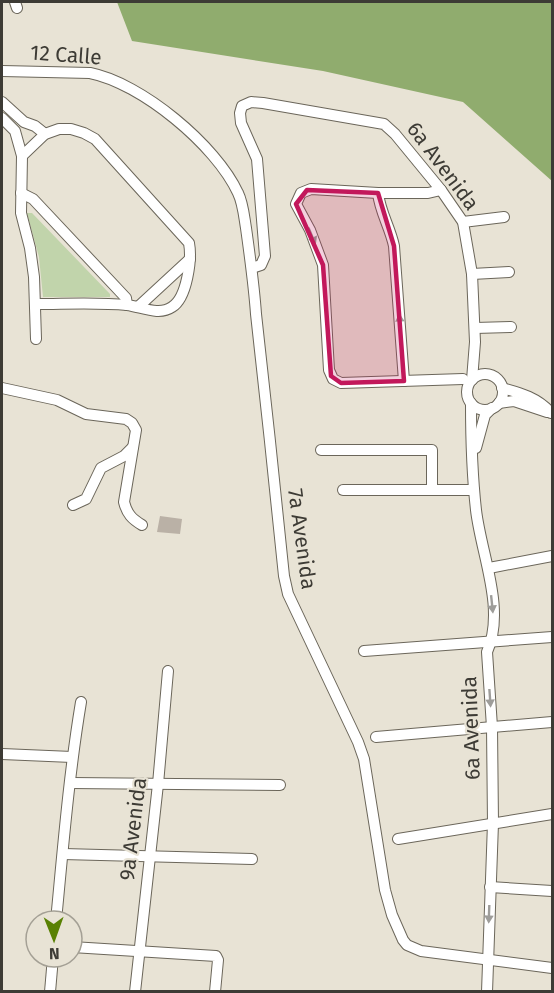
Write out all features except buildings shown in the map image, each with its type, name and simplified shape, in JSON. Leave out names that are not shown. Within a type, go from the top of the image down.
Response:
[{"type":"street","name":"12 Calle","points":[[2,71],[90,73],[102,76],[128,88],[185,126]]},
{"type":"street","points":[[2,102],[24,122],[35,126],[45,134]]},
{"type":"street","name":"6a Avenida","points":[[252,268],[261,266],[265,256],[257,159],[241,123],[240,110],[244,105],[251,102],[263,103],[384,124],[441,190],[463,222],[472,274],[475,328],[475,342],[467,379]]},
{"type":"street","points":[[2,118],[15,131],[22,156],[21,213],[30,248],[34,277],[36,339]]},
{"type":"street","points":[[15,131],[24,122]]},
{"type":"street","name":"7a Avenida","points":[[185,126],[222,167],[238,191],[242,206],[252,268],[284,576],[288,594],[364,759],[385,890],[392,915],[403,940],[413,948],[428,952],[552,968]]},
{"type":"street","points":[[22,156],[45,134],[59,129],[71,129],[95,139],[189,243],[190,259],[183,295],[177,304],[163,311],[133,306],[35,304]]},
{"type":"street","points":[[441,190],[437,192],[378,193],[311,189],[301,193],[296,204],[310,230],[323,266],[330,374],[333,379],[341,383],[467,379],[488,374],[497,379],[502,388],[503,393],[495,406]]},
{"type":"street","points":[[21,193],[33,199],[41,207],[133,306]]},
{"type":"street","points":[[378,193],[379,203],[392,233],[394,246],[404,381]]},
{"type":"street","points":[[463,222],[504,217]]},
{"type":"street","points":[[133,306],[190,259]]},
{"type":"street","points":[[472,274],[510,272]]},
{"type":"street","points":[[475,328],[511,327]]},
{"type":"street","name":"6a Avenida","points":[[475,342],[482,366],[488,374]]},
{"type":"street","points":[[467,379],[469,384],[467,394],[471,403],[481,409],[514,401],[552,414]]},
{"type":"street","points":[[2,388],[57,400],[86,414],[126,419],[132,423],[136,429],[124,502],[132,519],[142,525]]},
{"type":"street","points":[[502,388],[532,398],[544,405],[552,414]]},
{"type":"street","name":"6a Avenida","points":[[471,403],[474,490],[480,537],[489,568],[494,621],[492,641],[487,652],[492,727],[493,823],[487,992]]},
{"type":"street","name":"6a Avenida","points":[[472,466],[482,422],[485,415],[495,406]]},
{"type":"street","points":[[73,505],[86,499],[101,468],[124,456],[133,446]]},
{"type":"street","points":[[321,450],[432,450],[432,490]]},
{"type":"street","points":[[343,490],[474,490]]},
{"type":"street","points":[[489,568],[552,556]]},
{"type":"street","points":[[364,651],[552,637]]},
{"type":"street","name":"9a Avenida","points":[[135,992],[168,671]]},
{"type":"street","points":[[57,909],[72,757],[81,702]]},
{"type":"street","points":[[376,737],[552,722]]},
{"type":"street","points":[[2,754],[72,757]]},
{"type":"street","points":[[71,783],[280,785]]},
{"type":"street","points":[[398,839],[552,814]]},
{"type":"street","points":[[63,855],[252,859]]},
{"type":"street","points":[[490,887],[552,891]]},
{"type":"street","points":[[84,948],[216,956],[218,960],[215,992]]},
{"type":"street","points":[[50,992],[52,969]]},
{"type":"highlighted area","points":[[307,190],[378,193],[394,246],[404,381],[341,383],[331,376],[323,265],[296,204]]},
{"type":"green space","points":[[117,2],[552,2],[552,181],[463,102],[323,71],[132,41]]},
{"type":"green space","points":[[27,213],[32,213],[110,294],[110,297],[43,297],[39,257]]}]
